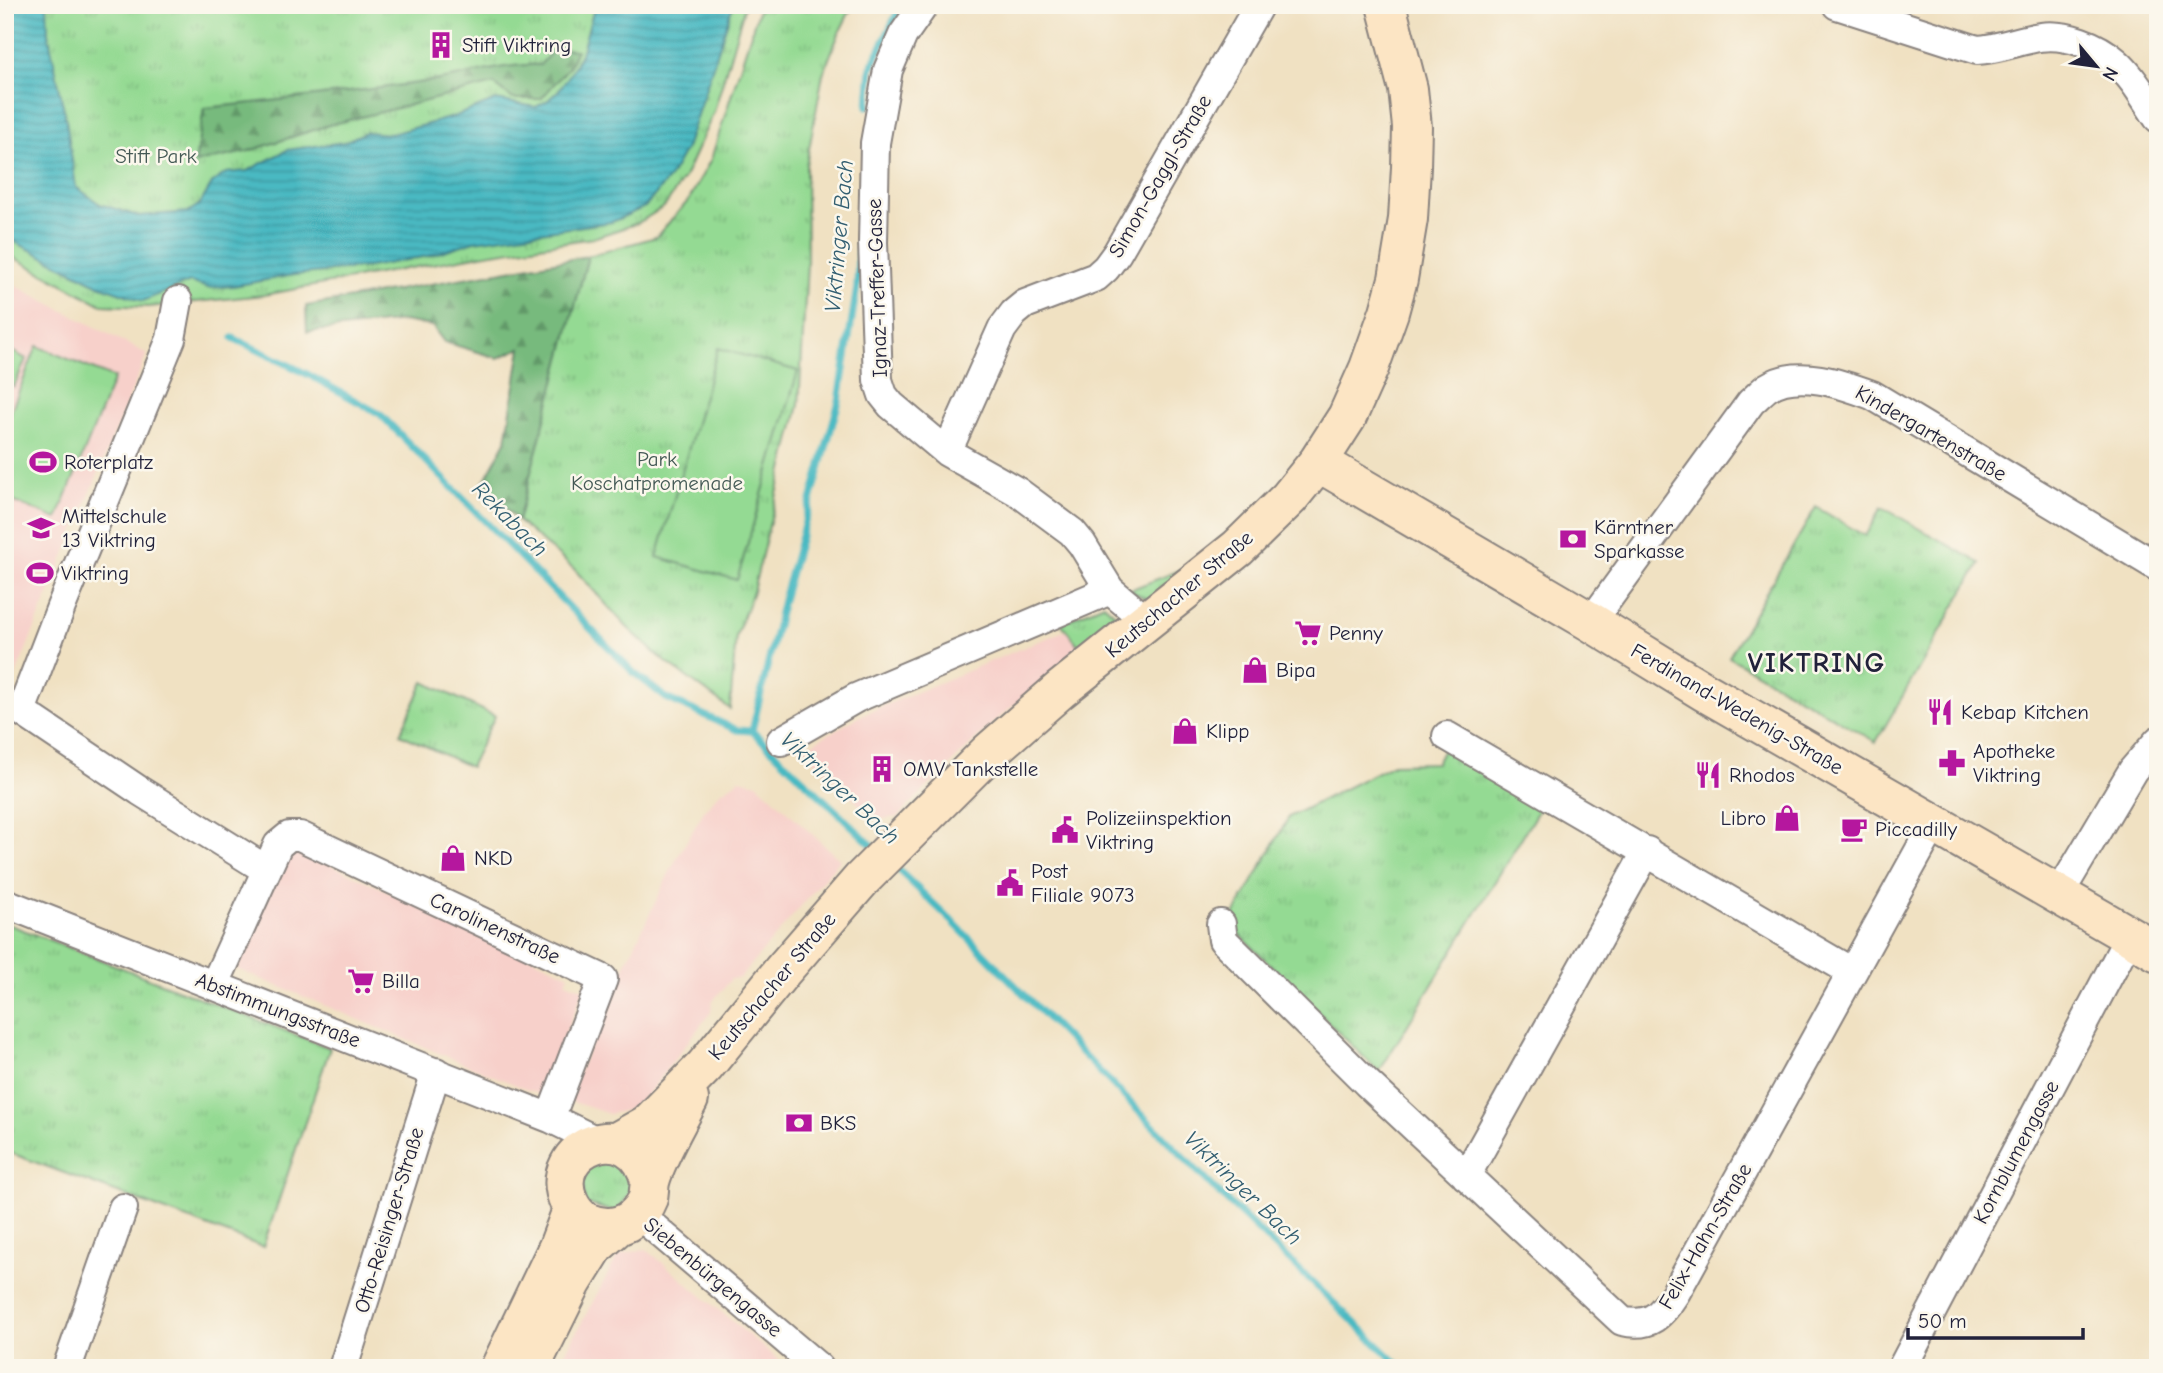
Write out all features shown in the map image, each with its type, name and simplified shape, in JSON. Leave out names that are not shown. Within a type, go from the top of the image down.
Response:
[{"type":"main road","name":"Keutschacher Straße","points":[[595,1148],[648,1124],[705,1066],[783,970],[907,832],[989,752],[1060,690],[1238,548],[1289,498],[1318,462],[1347,416],[1369,368],[1398,279],[1408,219],[1412,127],[1408,89],[1386,5]]},
{"type":"main road","name":"Ferdinand-Wedenig-Straße","points":[[1318,462],[1705,692],[2144,944]]},
{"type":"main road","name":"Keutschacher Straße","points":[[525,1366],[595,1246],[635,1207],[705,1066]]},
{"type":"main road","points":[[629,1147],[647,1167],[635,1207],[605,1227],[592,1225],[572,1210],[565,1194],[565,1177],[595,1148],[629,1147]]},
{"type":"main road","name":"Keutschacher Straße","points":[[525,1366],[558,1247],[572,1210]]},
{"type":"street","name":"Ignaz-Treffer-Gasse","points":[[924,5],[903,35],[888,70],[875,143],[873,243],[878,380],[883,395],[891,405],[947,452],[1018,492],[1072,533],[1082,544],[1110,590],[1147,622]]},
{"type":"street","name":"Simon-Gaggl-Straße","points":[[947,452],[1002,328],[1025,304],[1096,277],[1106,268],[1259,5]]},
{"type":"street","points":[[1837,5],[1977,50],[1993,49],[2042,36],[2069,38],[2092,47],[2115,61],[2158,118]]},
{"type":"street","points":[[177,301],[171,340],[20,711],[140,791],[265,869]]},
{"type":"street","name":"Kindergartenstraße","points":[[1591,622],[1751,402],[1769,387],[1786,380],[1818,379],[1872,395],[2158,567]]},
{"type":"street","points":[[781,740],[856,698],[1110,590]]},
{"type":"street","points":[[1447,736],[1852,972]]},
{"type":"street","points":[[2058,896],[2133,770],[2158,741]]},
{"type":"street","name":"Felix-Hahn-Straße","points":[[1222,924],[1223,940],[1367,1083],[1622,1321],[1637,1325],[1650,1321],[1664,1311],[1676,1292],[1934,824]]},
{"type":"street","name":"Carolinenstraße","points":[[214,986],[278,845],[289,836],[300,836],[603,979],[550,1118]]},
{"type":"street","points":[[1466,1176],[1647,851]]},
{"type":"street","name":"Abstimmungsstraße","points":[[5,903],[550,1118],[595,1148]]},
{"type":"street","name":"Kornblumengasse","points":[[1902,1368],[2144,944]]},
{"type":"street","name":"Otto-Reisinger-Straße","points":[[343,1368],[436,1072]]},
{"type":"street","name":"Siebenbürgengasse","points":[[635,1207],[820,1368]]},
{"type":"street","points":[[67,1368],[123,1208]]},
{"type":"shaded area","name":"Mittelschule 13 Viktring","points":[[5,280],[147,354],[5,701]]},
{"type":"shaded area","points":[[1066,630],[1082,650],[997,719],[897,817],[875,820],[802,749],[864,714]]},
{"type":"shaded area","points":[[740,779],[757,783],[840,860],[740,978],[731,979],[712,1002],[711,1012],[647,1095],[628,1110],[609,1114],[567,1100],[617,982],[673,865],[704,811],[718,794]]},
{"type":"shaded area","points":[[299,850],[569,975],[566,982],[584,989],[540,1095],[237,969],[284,856]]},
{"type":"shaded area","points":[[646,1249],[788,1368],[557,1368],[618,1255]]},
{"type":"green space","name":"Stift Park","points":[[5,5],[745,5],[714,112],[684,178],[665,206],[638,223],[593,238],[492,253],[264,295],[148,307],[102,305],[5,253]]},
{"type":"green space","name":"Park Koschatpromenade","points":[[760,5],[853,5],[823,74],[806,165],[807,264],[799,405],[753,591],[736,636],[730,709],[658,656],[627,627],[574,569],[518,521],[588,256],[656,237],[689,200],[711,159]]},
{"type":"green space","points":[[555,48],[577,50],[569,67],[541,99],[513,99],[494,84],[329,125],[246,152],[195,163],[204,108],[380,88],[502,68],[540,65]]},
{"type":"green space","points":[[588,256],[518,521],[483,483],[506,441],[521,348],[498,358],[444,342],[432,326],[403,321],[307,332],[306,306]]},
{"type":"green space","name":"Roterplatz","points":[[37,346],[114,378],[57,519],[5,498],[5,426]]},
{"type":"green space","points":[[5,347],[26,359],[14,387],[5,383]]},
{"type":"green space","points":[[718,348],[798,371],[737,580],[657,557]]},
{"type":"green space","points":[[1816,507],[1865,536],[1882,507],[1980,563],[1876,742],[1729,657]]},
{"type":"green space","points":[[1191,566],[1151,601],[1129,590]]},
{"type":"green space","points":[[1104,604],[1115,614],[1113,625],[1082,650],[1061,623]]},
{"type":"green space","points":[[424,682],[495,716],[470,767],[400,734]]},
{"type":"green space","points":[[1447,742],[1541,806],[1379,1072],[1229,924],[1289,817],[1393,764],[1436,763]]},
{"type":"green space","points":[[5,923],[330,1048],[263,1247],[5,1151]]},
{"type":"green space","points":[[604,1159],[621,1162],[635,1184],[617,1213],[585,1203],[583,1176],[589,1168]]},
{"type":"water","points":[[5,5],[47,5],[48,33],[66,120],[76,187],[100,204],[138,216],[188,212],[200,204],[213,182],[226,173],[247,171],[287,150],[344,142],[366,132],[391,134],[453,117],[496,100],[536,107],[558,91],[569,76],[581,54],[595,5],[733,5],[686,148],[670,177],[645,207],[612,222],[475,241],[428,256],[369,267],[294,275],[233,286],[208,288],[190,282],[143,301],[99,285],[5,237]]},
{"type":"waterway","name":"Viktringer Bach","points":[[868,106],[871,68],[901,5]]},
{"type":"waterway","name":"Viktringer Bach","points":[[860,209],[857,287],[839,401],[783,600],[752,731],[876,849]]},
{"type":"waterway","name":"Rekabach","points":[[233,338],[380,414],[633,672],[666,698],[737,730],[752,731]]},
{"type":"waterway","name":"Viktringer Bach","points":[[892,864],[953,922],[1216,1190],[1402,1368]]},
{"type":"place","name":"Stift Viktring","points":[[441,45]]},
{"type":"place","name":"Roterplatz","points":[[43,462]]},
{"type":"place","name":"Mittelschule 13 Viktring","points":[[41,528]]},
{"type":"place","name":"Kärntner Sparkasse","points":[[1573,539]]},
{"type":"place","name":"Viktring","points":[[40,573]]},
{"type":"place","name":"Penny","points":[[1308,633]]},
{"type":"place","name":"Bipa","points":[[1255,670]]},
{"type":"place","name":"Kebap Kitchen","points":[[1940,712]]},
{"type":"place","name":"Klipp","points":[[1185,731]]},
{"type":"place","name":"Apotheke Viktring","points":[[1952,763]]},
{"type":"place","name":"OMV Tankstelle","points":[[882,769]]},
{"type":"place","name":"Rhodos","points":[[1708,775]]},
{"type":"place","name":"Libro","points":[[1787,818]]},
{"type":"place","name":"Piccadilly","points":[[1854,829]]},
{"type":"place","name":"Polizeiinspektion Viktring","points":[[1065,830]]},
{"type":"place","name":"NKD","points":[[453,858]]},
{"type":"place","name":"Post Filiale 9073","points":[[1010,883]]},
{"type":"place","name":"Billa","points":[[361,981]]},
{"type":"place","name":"BKS","points":[[799,1123]]},
{"type":"district","name":"VIKTRING","points":[[1817,663]]}]
